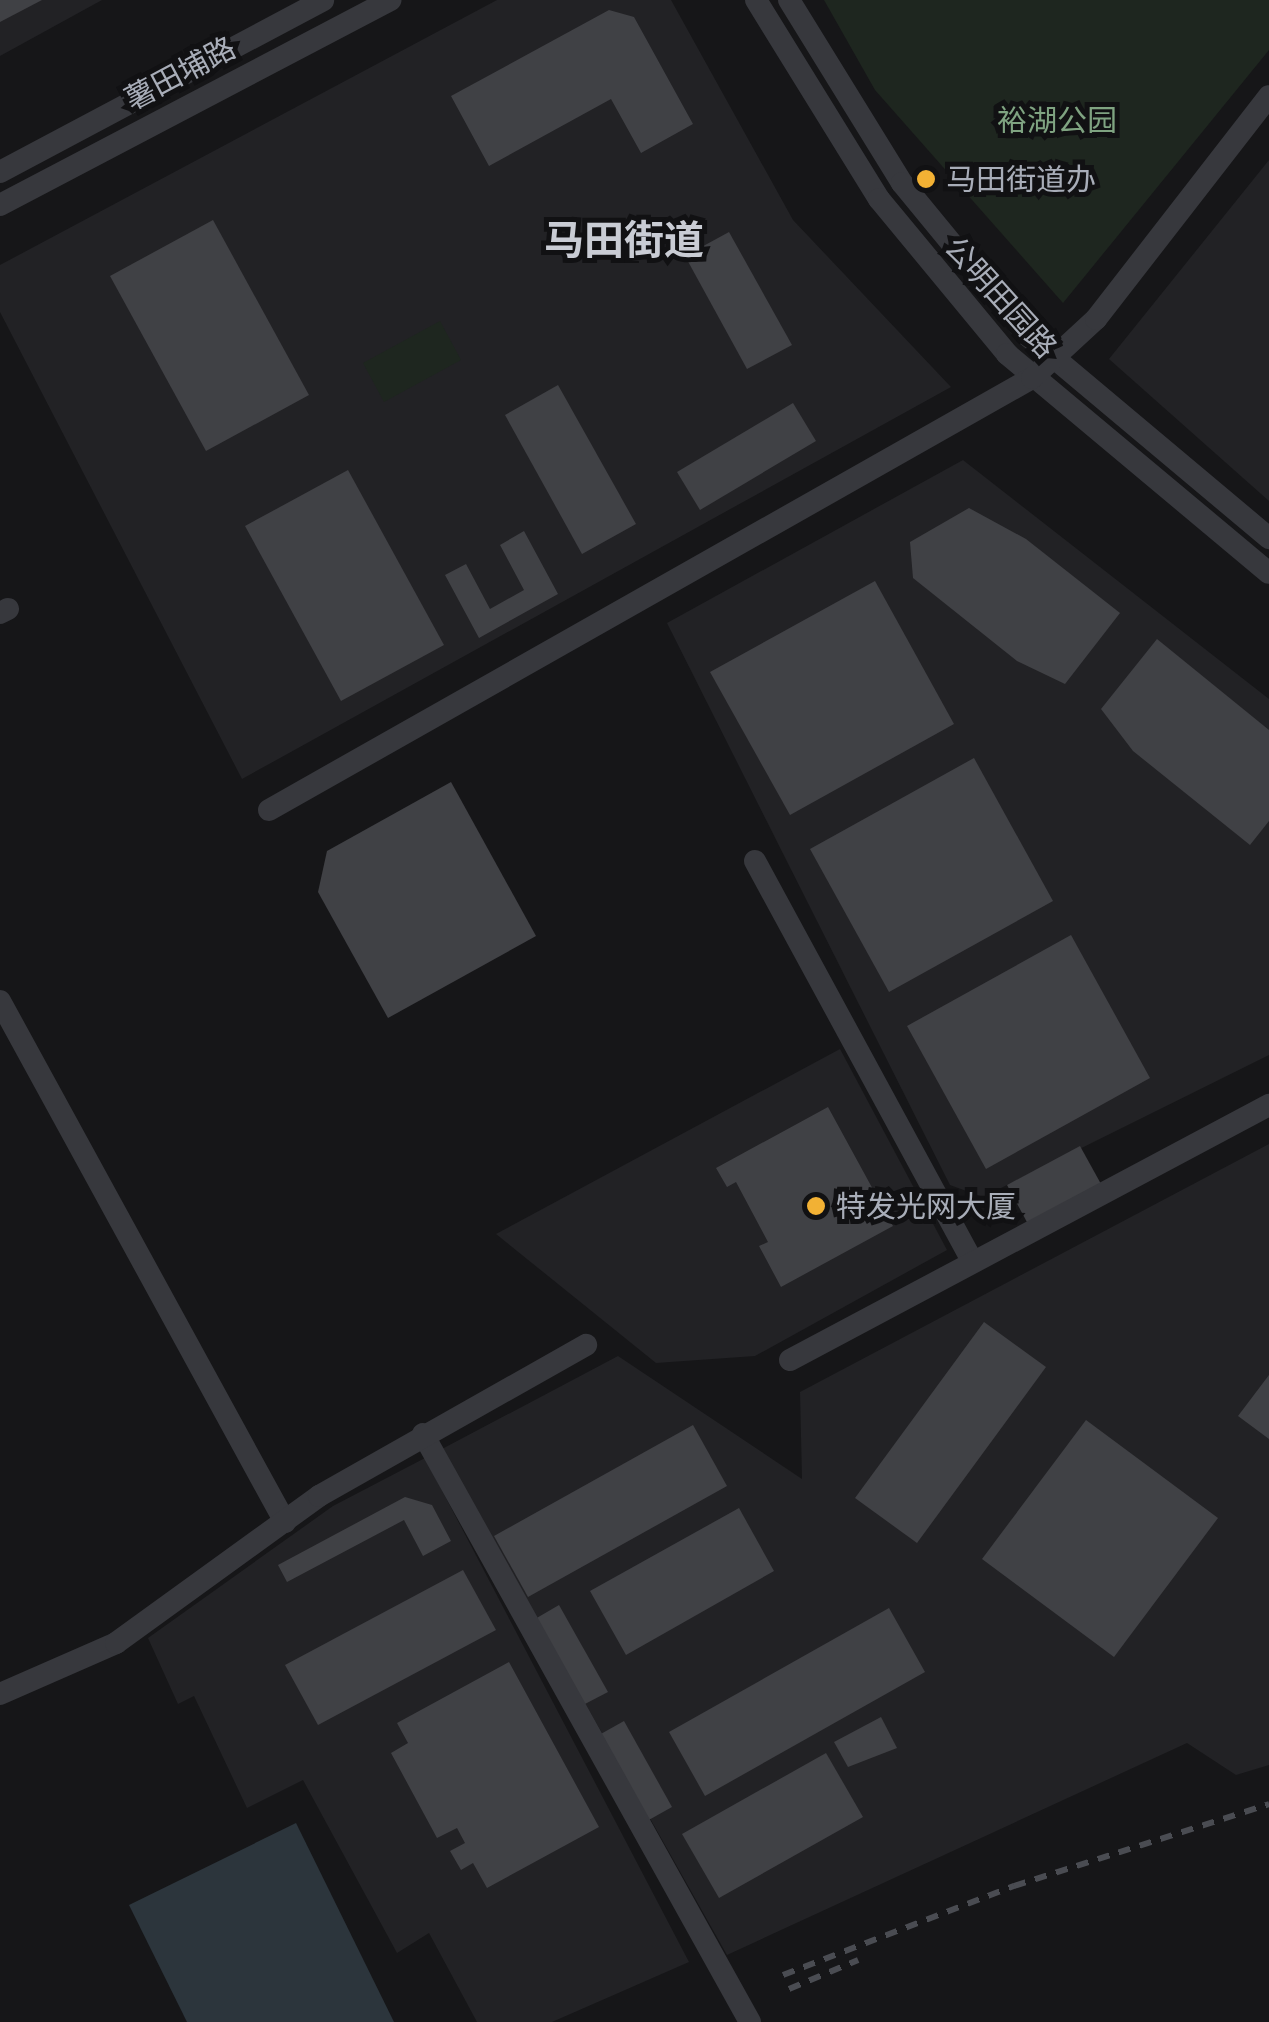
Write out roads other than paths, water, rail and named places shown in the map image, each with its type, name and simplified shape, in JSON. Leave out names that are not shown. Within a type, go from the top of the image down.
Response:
[{"type":"street","name":"薯田埔路","points":[[0,172],[323,0]]},
{"type":"street","name":"薯田埔路","points":[[0,205],[391,0]]},
{"type":"street","name":"公明田园路","points":[[756,0],[880,199],[1032,378],[1269,574]]},
{"type":"street","name":"公明田园路","points":[[789,0],[902,183],[1052,359],[1269,538]]},
{"type":"street","points":[[269,810],[1032,378],[1096,319],[1269,96]]},
{"type":"street","points":[[755,861],[974,1262]]},
{"type":"street","points":[[0,1001],[285,1522]]},
{"type":"street","points":[[790,1360],[1269,1105]]},
{"type":"street","points":[[0,1694],[116,1643],[285,1522],[422,1434],[586,1345]]},
{"type":"street","points":[[422,1434],[750,2022]]},
{"type":"railway","points":[[783,1975],[1014,1886],[1269,1804]]},
{"type":"railway","points":[[789,1989],[858,1960]]},
{"type":"place","name":"马田街道办","points":[[926,179]]},
{"type":"place","name":"特发光网大厦","points":[[816,1206]]},
{"type":"district","name":"马田街道","points":[[624,239]]},
{"type":"park label","name":"裕湖公园","points":[[1057,120]]}]
